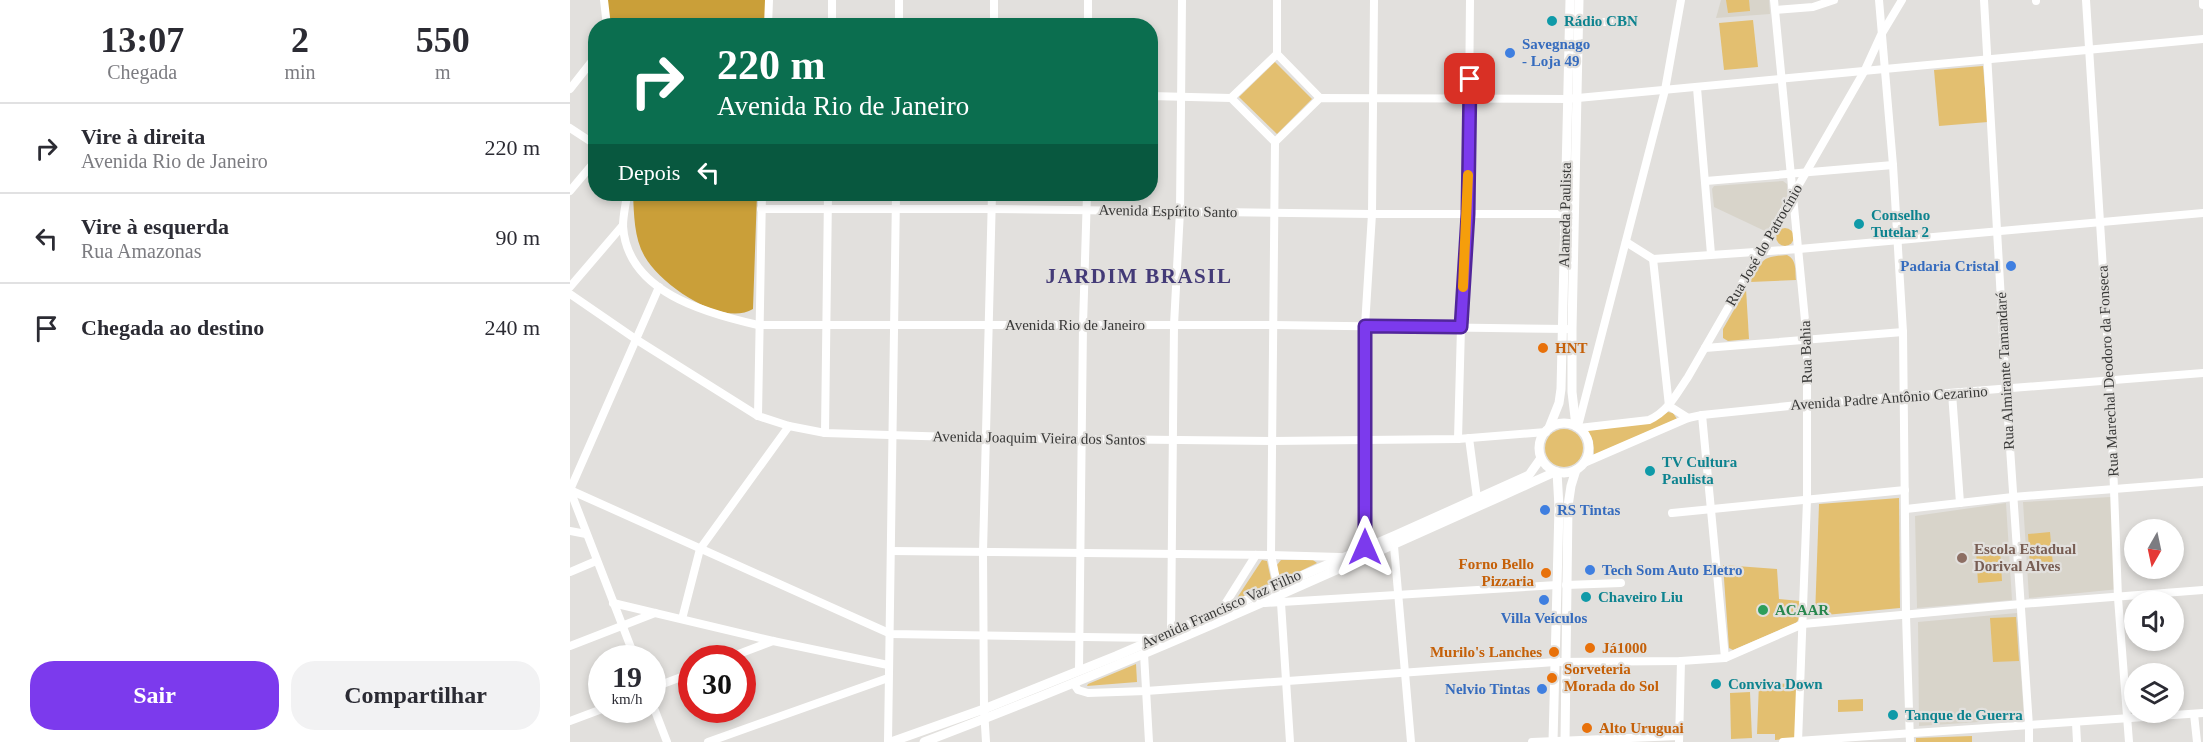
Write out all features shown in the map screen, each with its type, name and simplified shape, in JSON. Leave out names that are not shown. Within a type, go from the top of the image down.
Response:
[{"type":"main road","name":"Alameda Paulista","points":[[1547,430],[1559,403],[1567,329],[1572,98],[1569,0]]},
{"type":"main road","name":"Alameda Paulista","points":[[1572,98],[1579,0]]},
{"type":"main road","name":"Alameda Paulista","points":[[1567,329],[1572,392],[1578,427]]},
{"type":"main road","points":[[1562,423],[1578,427],[1588,441],[1588,456],[1584,463],[1570,473],[1556,472],[1541,458],[1540,444],[1547,430],[1562,423]]},
{"type":"main road","name":"Avenida Francisco Vaz Filho","points":[[924,742],[1079,670],[1222,609],[1279,594],[1340,557],[1528,475],[1541,458]]},
{"type":"main road","points":[[1553,741],[1555,662],[1561,585],[1568,506],[1576,470]]},
{"type":"main road","points":[[1556,472],[1559,494],[1566,662],[1565,741]]},
{"type":"main road","name":"Avenida Francisco Vaz Filho","points":[[890,742],[1074,684],[1394,546],[1556,472]]},
{"type":"street","points":[[604,0],[606,18]]},
{"type":"street","points":[[768,18],[769,0]]},
{"type":"street","points":[[832,0],[832,18]]},
{"type":"street","points":[[899,0],[899,18]]},
{"type":"street","points":[[994,0],[994,18]]},
{"type":"street","points":[[1088,0],[1088,18]]},
{"type":"street","points":[[1171,631],[1174,325],[1180,211],[1182,0]]},
{"type":"street","points":[[1232,98],[1276,54],[1277,0]]},
{"type":"street","points":[[1365,547],[1365,326],[1372,214],[1374,0]]},
{"type":"street","points":[[1458,439],[1461,327],[1468,214],[1470,0]]},
{"type":"street","points":[[1578,427],[1665,90],[1682,0]]},
{"type":"street","name":"Rua Bahia","points":[[1774,0],[1808,341],[1807,500],[1798,742]]},
{"type":"street","points":[[1776,10],[1813,7],[1834,0]]},
{"type":"street","points":[[1879,0],[1899,239],[1903,332],[1906,615],[1910,742]]},
{"type":"street","name":"Rua José do Patrocínio","points":[[1578,427],[1649,420],[1669,406],[1705,348],[1865,70],[1881,35],[1902,0]]},
{"type":"street","name":"Rua Almirante Tamandaré","points":[[1984,0],[2029,742]]},
{"type":"street","name":"Rua Marechal Deodoro da Fonseca","points":[[2086,0],[2110,381],[2118,598],[2124,678]]},
{"type":"street","points":[[2203,0],[2203,5]]},
{"type":"street","points":[[1578,22],[1633,22]]},
{"type":"street","points":[[1290,742],[1288,680],[1282,612],[1271,555],[1275,142],[1320,98],[1572,98],[2203,39]]},
{"type":"street","points":[[1276,54],[1320,98]]},
{"type":"street","points":[[570,90],[588,66]]},
{"type":"street","points":[[1697,88],[1711,254]]},
{"type":"street","points":[[1158,96],[1232,98],[1275,142]]},
{"type":"street","points":[[570,128],[588,140]]},
{"type":"street","points":[[1706,181],[1893,165]]},
{"type":"street","points":[[570,191],[588,170]]},
{"type":"street","points":[[570,287],[623,225],[626,201]]},
{"type":"street","points":[[758,416],[762,201]]},
{"type":"street","points":[[825,433],[828,201]]},
{"type":"street","points":[[890,742],[888,665],[891,634],[892,324],[896,201]]},
{"type":"street","points":[[986,742],[983,552],[987,325],[992,201]]},
{"type":"street","points":[[1079,670],[1083,325],[1087,201]]},
{"type":"street","name":"Avenida Espírito Santo","points":[[761,209],[1570,214]]},
{"type":"street","points":[[1626,242],[1653,259],[1799,249],[2203,213]]},
{"type":"street","name":"Avenida Rio de Janeiro","points":[[623,225],[634,260],[645,277],[684,301],[732,319],[758,325],[825,323],[1273,325],[1567,329]]},
{"type":"street","points":[[1653,259],[1669,406],[1688,418]]},
{"type":"street","points":[[630,645],[570,490],[659,287]]},
{"type":"street","name":"Avenida Joaquim Vieira dos Santos","points":[[570,294],[637,340],[758,416],[789,426],[825,433],[986,438],[1272,441],[1458,439],[1547,430]]},
{"type":"street","points":[[1705,348],[1903,332]]},
{"type":"street","name":"Avenida Padre Antônio Cezarino","points":[[1584,463],[1688,418],[1702,415],[1808,404],[2203,373]]},
{"type":"street","points":[[1952,393],[1960,503]]},
{"type":"street","points":[[1702,415],[1725,658]]},
{"type":"street","points":[[682,618],[700,549],[789,426]]},
{"type":"street","points":[[1469,438],[1477,498]]},
{"type":"street","points":[[1906,508],[2203,482]]},
{"type":"street","points":[[570,490],[891,634],[1155,638]]},
{"type":"street","points":[[1672,513],[1905,490]]},
{"type":"street","points":[[570,531],[586,534]]},
{"type":"street","points":[[1394,546],[1411,742]]},
{"type":"street","points":[[891,551],[1340,557]]},
{"type":"street","points":[[1222,609],[1256,555]]},
{"type":"street","points":[[570,572],[596,561]]},
{"type":"street","points":[[1279,594],[1292,602],[1621,583]]},
{"type":"street","points":[[1074,684],[1078,690],[1088,693],[1146,691],[1555,662],[1681,661],[1725,658],[1803,624],[2203,590]]},
{"type":"street","points":[[1282,612],[1292,602]]},
{"type":"street","points":[[613,603],[773,641],[888,665]]},
{"type":"street","points":[[570,646],[657,613]]},
{"type":"street","points":[[756,647],[773,641]]},
{"type":"street","points":[[1144,654],[1149,742]]},
{"type":"street","points":[[1532,742],[1679,739],[1681,661]]},
{"type":"street","points":[[708,742],[888,678]]},
{"type":"street","points":[[2184,715],[2203,713]]},
{"type":"street","points":[[570,721],[588,714]]},
{"type":"street","points":[[2194,714],[2197,742]]},
{"type":"street","points":[[1783,742],[2124,718]]},
{"type":"street","points":[[660,723],[668,742]]},
{"type":"street","points":[[2076,723],[2077,742]]},
{"type":"street","name":"Rua Marechal Deodoro da Fonseca","points":[[2127,723],[2129,742]]},
{"type":"shaded area","points":[[604,0],[768,0],[767,18],[606,18]]},
{"type":"shaded area","points":[[1721,0],[1769,0],[1770,14],[1716,18]]},
{"type":"shaded area","points":[[1726,0],[1749,0],[1750,11],[1728,13]]},
{"type":"shaded area","points":[[1753,20],[1758,67],[1724,70],[1719,23]]},
{"type":"shaded area","points":[[1275,62],[1312,99],[1277,134],[1239,97]]},
{"type":"shaded area","points":[[1983,66],[1988,122],[1939,126],[1934,70]]},
{"type":"shaded area","points":[[1783,181],[1787,184],[1787,196],[1767,232],[1714,207],[1712,189],[1714,186]]},
{"type":"shaded area","points":[[633,201],[757,201],[753,309],[740,313],[725,313],[709,308],[678,290],[653,268],[645,257],[635,226]]},
{"type":"shaded area","points":[[1785,228],[1791,231],[1794,237],[1791,243],[1785,246],[1779,243],[1776,237],[1779,231]]},
{"type":"shaded area","points":[[1787,255],[1794,262],[1796,280],[1750,282],[1763,261]]},
{"type":"shaded area","points":[[1746,289],[1749,339],[1728,341],[1723,338],[1723,329]]},
{"type":"shaded area","points":[[1668,412],[1673,413],[1677,419],[1594,455],[1593,441],[1587,429],[1649,422]]},
{"type":"shaded area","points":[[1564,429],[1577,435],[1583,448],[1577,461],[1564,467],[1551,461],[1545,448],[1551,435]]},
{"type":"shaded area","points":[[2111,497],[2119,589],[2029,598],[2023,502]]},
{"type":"shaded area","points":[[1899,498],[1900,608],[1815,616],[1819,504]]},
{"type":"shaded area","name":"Escola Estadual Dorival Alves","points":[[2006,503],[2012,600],[1917,608],[1915,516]]},
{"type":"shaded area","points":[[2050,532],[2053,565],[2030,567],[2028,534]]},
{"type":"shaded area","points":[[2000,548],[2002,581],[1978,583],[1976,550]]},
{"type":"shaded area","points":[[1262,560],[1267,561],[1271,579],[1269,584],[1242,598],[1237,598]]},
{"type":"shaded area","points":[[1281,560],[1313,560],[1317,563],[1282,580],[1279,578],[1277,565]]},
{"type":"shaded area","name":"ACAAR","points":[[1723,565],[1777,569],[1779,599],[1800,601],[1799,619],[1796,623],[1733,650],[1729,648]]},
{"type":"shaded area","points":[[2017,613],[2024,719],[1919,726],[1918,622]]},
{"type":"shaded area","points":[[2016,617],[2019,661],[1993,662],[1990,618]]},
{"type":"shaded area","points":[[1136,664],[1137,682],[1087,686],[1088,684]]},
{"type":"shaded area","points":[[1759,683],[1797,684],[1795,738],[1775,740],[1775,734],[1757,734]]},
{"type":"shaded area","points":[[1750,692],[1752,738],[1731,739],[1730,693]]},
{"type":"shaded area","points":[[1863,699],[1863,711],[1838,712],[1838,700]]},
{"type":"shaded area","points":[[1972,736],[1972,742],[1916,742],[1916,738]]},
{"type":"slow traffic","points":[[1463,287],[1468,175]]},
{"type":"place","name":"Rádio CBN","points":[[1552,21]]},
{"type":"place","name":"Savegnago - Loja 49","points":[[1510,53]]},
{"type":"place","name":"Conselho Tutelar 2","points":[[1859,224]]},
{"type":"place","name":"Padaria Cristal","points":[[2011,266]]},
{"type":"place","name":"HNT","points":[[1543,348]]},
{"type":"place","name":"TV Cultura Paulista","points":[[1650,471]]},
{"type":"place","name":"RS Tintas","points":[[1545,510]]},
{"type":"place","name":"Escola Estadual Dorival Alves","points":[[1962,558]]},
{"type":"place","name":"Tech Som Auto Eletro","points":[[1590,570]]},
{"type":"place","name":"Forno Bello Pizzaria","points":[[1546,573]]},
{"type":"place","name":"Chaveiro Liu","points":[[1586,597]]},
{"type":"place","name":"Villa Veículos","points":[[1544,600]]},
{"type":"place","name":"ACAAR","points":[[1763,610]]},
{"type":"place","name":"Já1000","points":[[1590,648]]},
{"type":"place","name":"Murilo's Lanches","points":[[1554,652]]},
{"type":"place","name":"Sorveteria Morada do Sol","points":[[1552,678]]},
{"type":"place","name":"Conviva Down","points":[[1716,684]]},
{"type":"place","name":"Nelvio Tintas","points":[[1542,689]]},
{"type":"place","name":"Tanque de Guerra","points":[[1893,715]]},
{"type":"place","name":"Alto Uruguai","points":[[1587,728]]},
{"type":"district","name":"JARDIM BRASIL","points":[[1139,276]]},
{"type":"route","points":[[1365,547],[1365,326],[1461,327],[1468,214],[1470,79]]}]
